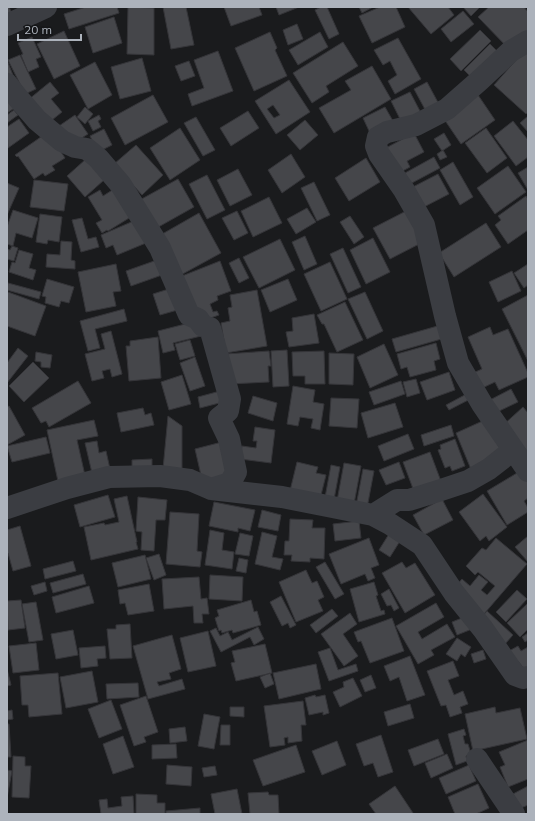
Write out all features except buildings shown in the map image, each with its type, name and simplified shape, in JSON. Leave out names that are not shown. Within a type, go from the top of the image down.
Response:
[{"type":"street","points":[[7,25],[46,7]]},
{"type":"street","points":[[528,41],[511,51],[447,109],[416,125],[387,132],[378,137],[376,146],[378,154],[404,190],[424,225],[445,316],[458,363],[482,404],[528,471]]},
{"type":"street","points":[[7,84],[37,120],[62,142],[75,148],[87,149],[98,158],[121,185],[160,248],[189,315],[198,319],[203,326],[210,328],[230,399],[228,411],[219,418],[229,439],[236,472],[230,483],[211,489]]},
{"type":"street","points":[[373,515],[397,500],[416,498],[468,481],[489,469],[513,450]]},
{"type":"street","points":[[7,508],[67,488],[109,477],[160,476],[190,480],[211,489],[282,497],[373,515],[390,524],[422,545],[454,593],[483,629],[515,675],[522,678],[528,677]]},
{"type":"street","points":[[477,759],[514,814]]}]
